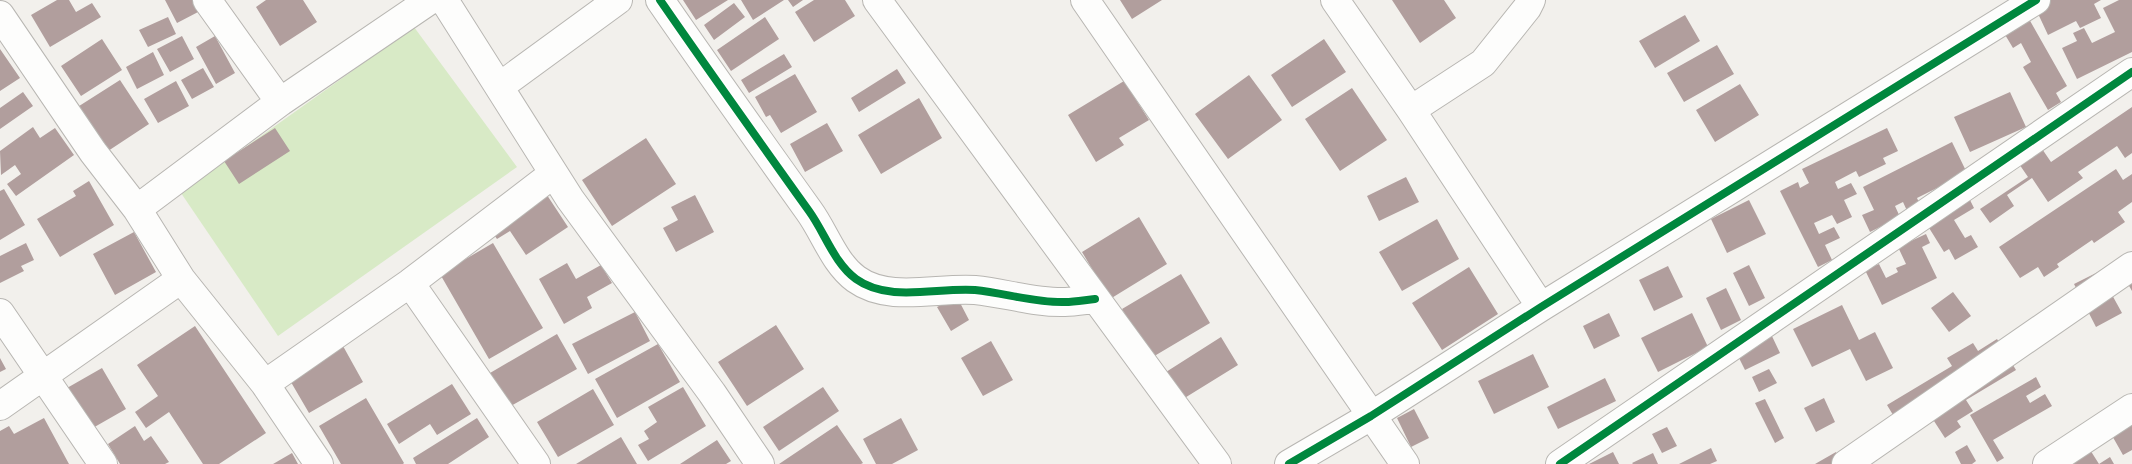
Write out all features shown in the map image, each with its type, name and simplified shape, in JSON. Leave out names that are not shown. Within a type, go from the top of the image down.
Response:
[{"type":"street","points":[[207,0],[280,102]]},
{"type":"street","points":[[138,209],[280,102],[430,0]]},
{"type":"street","points":[[444,0],[553,174],[712,393],[760,464]]},
{"type":"street","points":[[499,87],[618,0]]},
{"type":"street","points":[[660,0],[740,117],[811,213],[842,267],[856,280],[874,289],[909,292],[973,290],[1038,300],[1065,302],[1095,299]]},
{"type":"street","points":[[877,0],[1217,464]]},
{"type":"street","points":[[1085,0],[1405,464]]},
{"type":"street","points":[[1335,0],[1411,110],[1541,308]]},
{"type":"street","points":[[1411,110],[1483,63],[1527,8],[1531,0]]},
{"type":"street","points":[[1289,464],[1371,416],[2036,0]]},
{"type":"street","points":[[0,14],[88,144],[138,209],[181,278],[264,384],[319,464]]},
{"type":"street","points":[[1560,464],[2132,72]]},
{"type":"street","points":[[264,384],[410,283],[553,174]]},
{"type":"street","points":[[1846,464],[2132,266]]},
{"type":"street","points":[[0,406],[181,278]]},
{"type":"street","points":[[410,283],[536,464]]},
{"type":"street","points":[[0,313],[103,464]]},
{"type":"street","points":[[2047,464],[2132,408]]},
{"type":"green space","points":[[414,27],[517,167],[278,336],[181,193]]},
{"type":"building","points":[[57,0],[69,0],[76,12],[92,3],[101,17],[50,47],[31,15]]},
{"type":"building","points":[[165,0],[195,0],[200,11],[177,23]]},
{"type":"building","points":[[266,0],[303,0],[317,22],[280,46],[256,7]]},
{"type":"building","points":[[683,0],[728,0],[696,20]]},
{"type":"building","points":[[741,0],[784,0],[753,20]]},
{"type":"building","points":[[788,0],[803,0],[793,7]]},
{"type":"building","points":[[814,0],[845,0],[855,16],[814,42],[795,12]]},
{"type":"building","points":[[1120,0],[1162,0],[1132,19]]},
{"type":"building","points":[[1392,0],[1444,0],[1456,18],[1420,43]]},
{"type":"building","points":[[2043,0],[2101,0],[2094,4],[2101,18],[2080,28],[2076,21],[2048,35],[2034,5]]},
{"type":"building","points":[[2119,0],[2132,0],[2132,52],[2077,79],[2062,48],[2077,41],[2073,33],[2084,28],[2092,43],[2115,32],[2103,8]]},
{"type":"building","points":[[734,3],[745,17],[714,40],[704,25]]},
{"type":"building","points":[[1685,15],[1700,41],[1655,68],[1639,41]]},
{"type":"building","points":[[168,17],[176,34],[148,47],[139,30]]},
{"type":"building","points":[[765,17],[779,39],[731,71],[717,50]]},
{"type":"building","points":[[2029,19],[2067,86],[2056,93],[2061,102],[2048,110],[2023,67],[2031,62],[2021,43],[2013,48],[2004,33]]},
{"type":"building","points":[[182,36],[194,59],[170,72],[157,49]]},
{"type":"building","points":[[215,36],[235,73],[216,84],[196,47]]},
{"type":"building","points":[[102,39],[122,70],[81,96],[61,66]]},
{"type":"building","points":[[1324,39],[1346,72],[1292,107],[1271,75]]},
{"type":"building","points":[[1717,45],[1734,74],[1684,102],[1667,73]]},
{"type":"building","points":[[0,49],[20,78],[0,91]]},
{"type":"building","points":[[153,52],[164,75],[137,89],[126,67]]},
{"type":"building","points":[[784,54],[792,67],[749,93],[741,80]]},
{"type":"building","points":[[203,68],[214,87],[192,99],[181,80]]},
{"type":"building","points":[[897,69],[906,83],[859,112],[851,98]]},
{"type":"building","points":[[795,74],[817,112],[781,133],[770,115],[766,117],[755,97]]},
{"type":"building","points":[[1249,75],[1282,120],[1228,159],[1195,114]]},
{"type":"building","points":[[120,80],[149,124],[105,153],[76,108]]},
{"type":"building","points":[[176,81],[189,106],[158,123],[144,99]]},
{"type":"building","points":[[1124,81],[1149,120],[1119,138],[1124,145],[1096,162],[1068,115]]},
{"type":"building","points":[[1740,84],[1759,115],[1715,142],[1696,110]]},
{"type":"building","points":[[1352,88],[1387,140],[1340,171],[1305,119]]},
{"type":"building","points":[[23,92],[33,106],[0,129],[0,108]]},
{"type":"building","points":[[2010,92],[2026,127],[1970,152],[1954,117]]},
{"type":"building","points":[[919,98],[942,138],[881,174],[858,135]]},
{"type":"building","points":[[2132,107],[2132,153],[2125,158],[2117,146],[2078,172],[2083,178],[2048,202],[2032,178],[2007,195],[2014,206],[1990,223],[1980,209],[2028,177],[2015,158],[2038,143],[2051,162]]},
{"type":"building","points":[[827,123],[843,151],[805,172],[790,144]]},
{"type":"building","points":[[33,127],[40,138],[55,128],[74,155],[16,196],[7,184],[21,174],[15,165],[1,175],[0,151]]},
{"type":"building","points":[[275,128],[290,151],[239,184],[224,161]]},
{"type":"building","points":[[1887,128],[1898,151],[1883,158],[1886,164],[1859,177],[1856,171],[1835,182],[1838,189],[1851,183],[1857,194],[1844,200],[1852,217],[1837,224],[1832,215],[1814,223],[1819,234],[1834,227],[1840,238],[1825,245],[1832,260],[1818,267],[1780,191],[1798,182],[1800,188],[1809,183],[1802,169]]},
{"type":"building","points":[[646,138],[676,184],[612,226],[582,180]]},
{"type":"building","points":[[1952,142],[1967,173],[1917,198],[1921,207],[1908,213],[1903,202],[1895,206],[1900,217],[1870,232],[1862,215],[1874,210],[1863,187]]},
{"type":"building","points":[[2116,169],[2123,180],[2132,174],[2132,202],[2118,212],[2125,222],[2094,243],[2092,240],[2057,264],[2059,267],[2044,277],[2038,267],[2020,278],[1999,247]]},
{"type":"building","points":[[1406,177],[1419,202],[1379,221],[1367,196]]},
{"type":"building","points":[[89,181],[114,225],[60,257],[37,219],[76,196],[73,191]]},
{"type":"building","points":[[4,189],[25,225],[0,240],[0,191]]},
{"type":"building","points":[[543,189],[568,227],[526,255],[510,231],[497,239],[487,225]]},
{"type":"building","points":[[695,195],[714,232],[676,252],[663,228],[678,220],[671,207]]},
{"type":"building","points":[[1969,198],[1974,208],[1954,220],[1965,238],[1971,235],[1978,247],[1955,260],[1949,249],[1944,252],[1926,223]]},
{"type":"building","points":[[1749,200],[1766,234],[1727,253],[1711,219]]},
{"type":"building","points":[[1139,217],[1167,264],[1110,299],[1082,252]]},
{"type":"building","points":[[1437,219],[1459,259],[1402,291],[1379,252]]},
{"type":"building","points":[[134,232],[156,272],[115,295],[93,254]]},
{"type":"building","points":[[1926,234],[1930,243],[1922,247],[1937,278],[1882,305],[1865,270],[1879,264],[1886,278],[1898,272],[1896,268],[1906,264],[1898,247]]},
{"type":"building","points":[[26,243],[34,260],[21,266],[24,271],[0,283],[0,256]]},
{"type":"building","points":[[493,243],[543,328],[489,359],[440,274]]},
{"type":"building","points":[[2132,254],[2132,291],[2128,284],[2111,293],[2122,313],[2096,327],[2074,284],[2100,271],[2106,284]]},
{"type":"building","points":[[567,263],[576,279],[601,265],[612,283],[587,297],[592,308],[564,324],[539,279]]},
{"type":"building","points":[[1749,265],[1765,298],[1749,306],[1733,273]]},
{"type":"building","points":[[1668,266],[1683,297],[1654,311],[1639,280]]},
{"type":"building","points":[[1469,267],[1498,314],[1442,350],[1412,303]]},
{"type":"building","points":[[1181,274],[1210,323],[1151,358],[1122,309]]},
{"type":"building","points":[[1726,288],[1741,320],[1721,330],[1706,298]]},
{"type":"building","points":[[1953,292],[1971,316],[1949,332],[1931,308]]},
{"type":"building","points":[[957,297],[969,320],[951,331],[937,307]]},
{"type":"building","points":[[1842,305],[1859,340],[1875,332],[1893,368],[1866,381],[1850,349],[1812,367],[1793,329]]},
{"type":"building","points":[[635,312],[650,341],[588,374],[572,344]]},
{"type":"building","points":[[1609,313],[1620,336],[1594,349],[1583,326]]},
{"type":"building","points":[[1692,313],[1708,347],[1658,372],[1641,338]]},
{"type":"building","points":[[776,325],[804,369],[747,406],[718,362]]},
{"type":"building","points":[[195,326],[266,433],[219,464],[203,464],[169,412],[146,428],[135,412],[158,396],[137,365]]},
{"type":"building","points":[[1770,332],[1780,353],[1745,370],[1735,350]]},
{"type":"building","points":[[557,334],[577,369],[509,407],[490,373]]},
{"type":"building","points":[[1221,337],[1238,365],[1183,399],[1166,372]]},
{"type":"building","points":[[1997,339],[2016,370],[1966,400],[1973,411],[1957,421],[1961,427],[1945,438],[1934,421],[1907,438],[1887,405],[1952,366],[1947,358],[1973,343],[1978,351]]},
{"type":"building","points":[[991,341],[1013,380],[983,396],[961,358]]},
{"type":"building","points":[[658,344],[680,382],[617,418],[595,379]]},
{"type":"building","points":[[343,346],[363,382],[309,413],[288,377]]},
{"type":"building","points":[[1533,354],[1549,387],[1494,414],[1478,381]]},
{"type":"building","points":[[0,358],[6,369],[0,372]]},
{"type":"building","points":[[102,368],[126,409],[91,429],[67,388]]},
{"type":"building","points":[[1769,369],[1777,383],[1759,392],[1752,377]]},
{"type":"building","points":[[2036,377],[2041,387],[2026,396],[2030,403],[2045,394],[2052,406],[1993,440],[2004,458],[1997,462],[1970,415]]},
{"type":"building","points":[[1605,378],[1616,401],[1558,429],[1547,407]]},
{"type":"building","points":[[452,384],[471,414],[437,435],[430,424],[399,444],[387,424]]},
{"type":"building","points":[[683,387],[706,426],[648,461],[638,445],[649,439],[644,431],[657,422],[648,407]]},
{"type":"building","points":[[823,387],[839,411],[779,451],[763,427]]},
{"type":"building","points":[[593,389],[614,425],[558,457],[537,422]]},
{"type":"building","points":[[366,398],[403,464],[341,464],[319,426]]},
{"type":"building","points":[[1824,398],[1835,422],[1816,432],[1804,408]]},
{"type":"building","points":[[1765,399],[1784,438],[1775,443],[1755,403]]},
{"type":"building","points":[[1414,409],[1429,438],[1411,447],[1397,418]]},
{"type":"building","points":[[44,418],[69,464],[0,464],[0,431],[9,426],[14,434]]},
{"type":"building","points":[[477,418],[489,437],[448,464],[416,464],[413,458]]},
{"type":"building","points":[[901,418],[918,450],[892,464],[876,464],[863,439]]},
{"type":"building","points":[[2132,419],[2132,450],[2123,455],[2110,432]]},
{"type":"building","points":[[837,425],[863,463],[779,464]]},
{"type":"building","points":[[135,426],[144,441],[151,436],[169,462],[165,464],[120,464],[108,444]]},
{"type":"building","points":[[1667,427],[1677,446],[1662,453],[1652,434]]},
{"type":"building","points":[[621,437],[637,464],[576,464]]},
{"type":"building","points":[[717,440],[731,461],[726,464],[680,464]]},
{"type":"building","points":[[1967,445],[1976,461],[1972,464],[1961,464],[1955,452]]},
{"type":"building","points":[[2087,445],[2099,464],[2055,464]]},
{"type":"building","points":[[1711,448],[1717,461],[1710,464],[1679,464]]},
{"type":"building","points":[[1613,452],[1619,464],[1589,464]]},
{"type":"building","points":[[1836,452],[1841,462],[1837,464],[1815,464]]},
{"type":"building","points":[[292,453],[298,464],[273,464]]},
{"type":"building","points":[[1653,453],[1658,464],[1632,463]]},
{"type":"building","points":[[2110,457],[2114,464],[2099,464]]},
{"type":"cycle path","points":[[660,0],[809,211],[842,265],[856,279],[869,286],[898,292],[975,290],[1054,302],[1095,299]]},
{"type":"cycle path","points":[[1289,464],[1371,416],[1541,307],[2036,0]]},
{"type":"cycle path","points":[[1560,464],[2132,72]]}]
